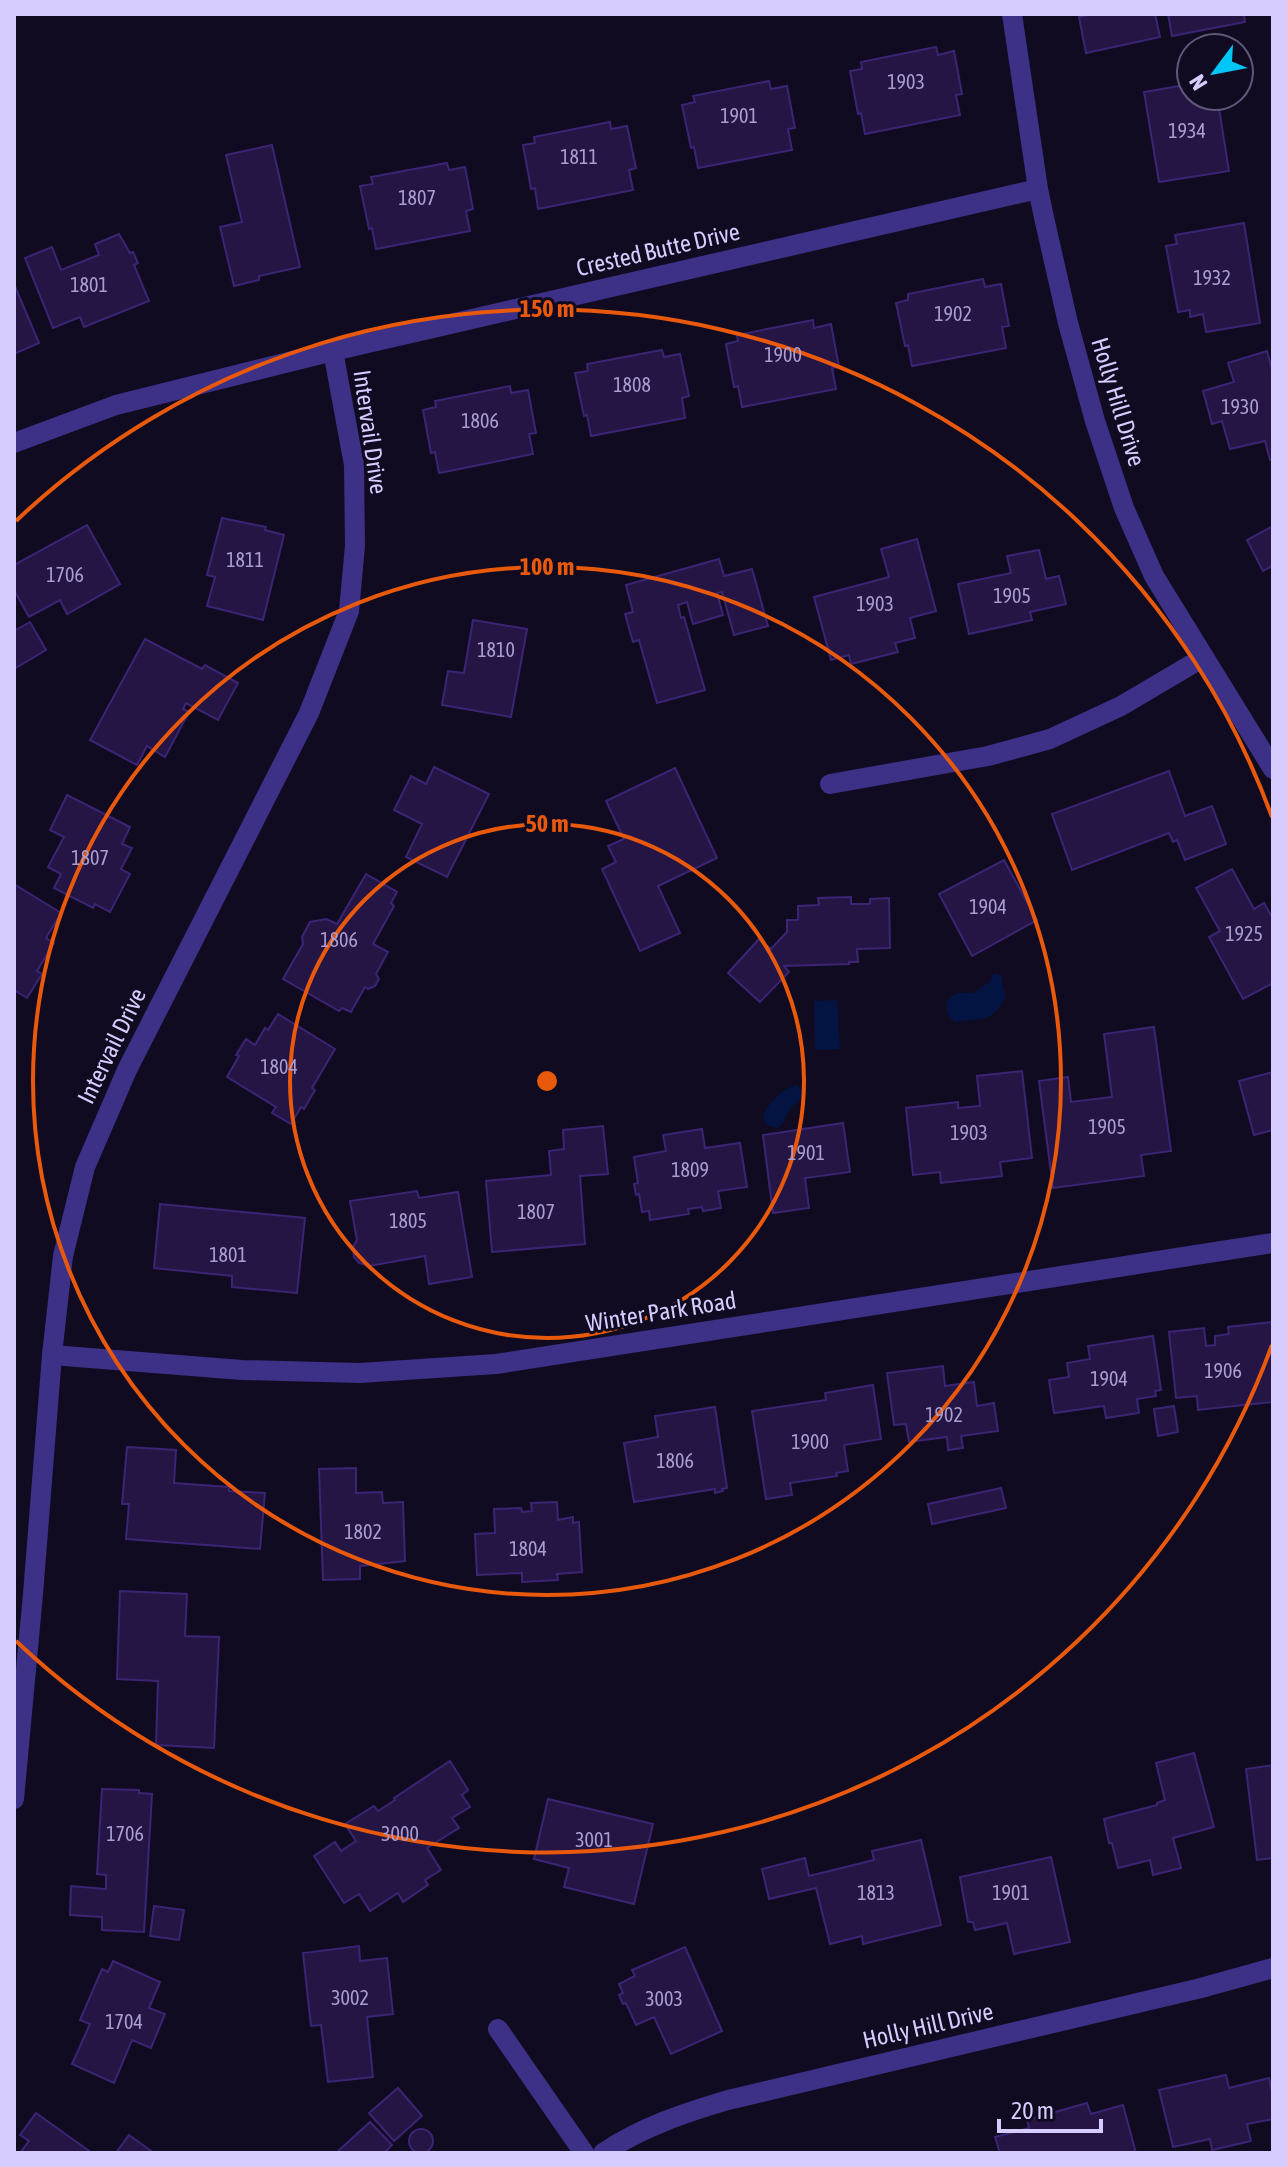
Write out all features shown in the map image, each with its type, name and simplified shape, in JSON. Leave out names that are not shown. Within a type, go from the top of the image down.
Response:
[{"type":"street","name":"Holly Hill Drive","points":[[1012,14],[1038,189],[1068,323],[1095,421],[1124,508],[1154,576],[1273,769]]},
{"type":"street","name":"Crested Butte Drive","points":[[14,443],[116,405],[333,351],[1038,189]]},
{"type":"street","name":"Intervail Drive","points":[[14,1799],[24,1594],[63,1256],[85,1167],[127,1070],[309,713],[349,611],[355,546],[354,465],[333,351]]},
{"type":"street","points":[[830,784],[988,756],[1050,739],[1121,706],[1204,657]]},
{"type":"street","name":"Winter Park Road","points":[[52,1355],[242,1370],[360,1373],[496,1364],[1273,1243]]},
{"type":"street","name":"Holly Hill Drive","points":[[603,2153],[624,2139],[672,2117],[728,2100],[1201,1988],[1273,1968]]},
{"type":"street","points":[[498,2029],[584,2153]]},
{"type":"water","points":[[997,973],[1002,977],[1006,997],[995,1012],[979,1019],[952,1020],[947,1008],[949,998],[957,993],[973,993]]},
{"type":"water","points":[[837,1000],[840,1049],[815,1050],[814,1001]]},
{"type":"water","points":[[797,1085],[804,1093],[782,1124],[777,1128],[766,1125],[763,1116],[773,1101],[786,1089]]},
{"type":"building","points":[[1092,14],[1155,14],[1160,37],[1086,53],[1079,17]]},
{"type":"building","points":[[1168,14],[1244,14],[1245,22],[1193,32],[1175,32],[1172,36]]},
{"type":"building","points":[[936,47],[938,55],[954,51],[962,94],[956,95],[960,115],[865,134],[850,71],[862,69],[861,62]]},
{"type":"building","points":[[769,81],[771,89],[787,86],[795,128],[788,129],[792,150],[698,168],[682,105],[695,102],[693,96]]},
{"type":"building","points":[[1175,87],[1175,112],[1220,112],[1229,171],[1159,182],[1144,92]]},
{"type":"building","points":[[610,122],[611,129],[627,126],[636,168],[629,170],[633,190],[538,209],[523,145],[535,143],[534,137]]},
{"type":"building","points":[[272,145],[300,267],[259,276],[259,280],[234,286],[220,227],[242,222],[226,155]]},
{"type":"building","points":[[447,163],[449,170],[465,167],[473,209],[466,211],[470,231],[376,249],[360,186],[373,184],[371,177]]},
{"type":"building","points":[[1244,223],[1260,323],[1206,332],[1203,314],[1190,317],[1190,310],[1178,312],[1166,246],[1177,244],[1175,235]]},
{"type":"building","points":[[119,234],[138,263],[134,265],[149,301],[84,327],[80,317],[53,328],[25,258],[52,247],[61,270],[99,255],[95,244]]},
{"type":"building","points":[[983,279],[985,287],[1001,284],[1009,326],[1002,327],[1006,348],[912,366],[896,303],[908,300],[908,294]]},
{"type":"building","points":[[14,284],[39,343],[14,354]]},
{"type":"building","points":[[813,320],[814,328],[831,324],[839,367],[832,368],[836,389],[742,407],[738,386],[734,387],[726,344],[738,341],[737,335]]},
{"type":"building","points":[[662,350],[664,357],[680,354],[689,396],[682,398],[685,418],[591,436],[575,373],[588,371],[587,364]]},
{"type":"building","points":[[1267,351],[1273,373],[1273,459],[1270,460],[1265,441],[1230,449],[1222,421],[1212,424],[1203,391],[1234,382],[1228,363]]},
{"type":"building","points":[[510,386],[511,393],[528,390],[536,433],[529,434],[533,454],[439,473],[435,452],[431,453],[423,410],[436,407],[435,401]]},
{"type":"building","points":[[222,518],[266,527],[265,530],[284,535],[263,620],[207,606],[215,577],[207,575]]},
{"type":"building","points":[[87,525],[120,584],[67,614],[60,600],[29,617],[14,590],[14,565]]},
{"type":"building","points":[[1273,526],[1273,568],[1263,571],[1247,540]]},
{"type":"building","points":[[917,539],[936,611],[910,618],[915,638],[895,643],[898,652],[851,664],[849,655],[831,660],[814,597],[889,577],[881,549]]},
{"type":"building","points":[[1039,550],[1046,579],[1059,576],[1066,604],[1030,612],[1032,620],[969,634],[958,584],[1011,573],[1007,556]]},
{"type":"building","points":[[719,559],[724,576],[752,569],[768,626],[734,635],[722,592],[717,593],[723,615],[693,624],[687,602],[678,605],[705,690],[657,703],[639,640],[633,642],[625,614],[633,612],[626,585]]},
{"type":"building","points":[[473,620],[527,629],[511,717],[442,705],[448,671],[464,673]]},
{"type":"building","points":[[30,622],[46,650],[14,669],[14,631]]},
{"type":"building","points":[[145,639],[202,669],[205,665],[238,683],[218,720],[186,703],[183,709],[189,712],[165,757],[147,746],[137,765],[90,740]]},
{"type":"building","points":[[434,767],[489,794],[447,877],[406,857],[422,824],[394,810],[411,776],[426,784]]},
{"type":"building","points":[[675,768],[717,858],[658,886],[680,933],[640,951],[602,869],[616,862],[608,846],[624,839],[606,801]]},
{"type":"building","points":[[1169,771],[1185,816],[1212,806],[1226,844],[1185,860],[1177,840],[1173,842],[1169,833],[1072,870],[1052,814]]},
{"type":"building","points":[[67,795],[130,827],[122,844],[132,848],[121,869],[130,874],[110,912],[95,904],[93,908],[54,888],[61,874],[48,867],[64,837],[50,830]]},
{"type":"building","points":[[1004,860],[1037,920],[972,956],[939,894]]},
{"type":"building","points":[[1232,869],[1254,909],[1264,903],[1273,919],[1273,983],[1243,999],[1209,937],[1220,931],[1196,888]]},
{"type":"building","points":[[366,874],[397,892],[391,903],[394,906],[373,944],[388,952],[376,974],[379,979],[375,986],[365,987],[351,1012],[342,1008],[339,1011],[283,979],[303,944],[302,937],[310,922],[326,919],[337,924]]},
{"type":"building","points":[[14,884],[61,913],[46,938],[54,943],[37,971],[42,974],[27,998],[14,990]]},
{"type":"building","points":[[851,897],[851,904],[870,904],[870,899],[889,898],[890,948],[857,949],[858,962],[849,964],[784,966],[789,972],[760,1002],[728,973],[759,939],[771,949],[787,932],[787,920],[798,920],[798,906],[819,905],[818,898]]},
{"type":"building","points":[[278,1014],[335,1049],[312,1088],[315,1090],[304,1109],[301,1107],[291,1124],[272,1113],[276,1107],[227,1077],[246,1039],[255,1045]]},
{"type":"building","points":[[1154,1027],[1171,1151],[1141,1155],[1144,1176],[1053,1188],[1039,1081],[1068,1077],[1071,1102],[1112,1097],[1104,1034]]},
{"type":"building","points":[[1022,1071],[1032,1158],[1000,1162],[1002,1176],[941,1183],[940,1172],[913,1175],[906,1108],[958,1102],[958,1108],[980,1106],[977,1076]]},
{"type":"building","points":[[1273,1072],[1273,1130],[1254,1135],[1239,1081]]},
{"type":"building","points":[[843,1123],[850,1172],[805,1178],[809,1208],[773,1213],[763,1135]]},
{"type":"building","points":[[603,1126],[608,1174],[580,1176],[585,1244],[492,1252],[486,1181],[551,1175],[549,1151],[564,1149],[563,1130]]},
{"type":"building","points":[[702,1129],[705,1148],[740,1143],[747,1187],[718,1191],[721,1208],[703,1211],[702,1207],[688,1209],[689,1214],[650,1220],[649,1211],[642,1212],[639,1194],[636,1195],[634,1184],[638,1183],[634,1157],[666,1151],[663,1135]]},
{"type":"building","points":[[417,1191],[419,1198],[458,1192],[472,1277],[429,1284],[425,1256],[369,1266],[359,1263],[354,1257],[353,1247],[357,1240],[350,1201]]},
{"type":"building","points":[[160,1204],[305,1218],[297,1293],[232,1287],[232,1276],[154,1268]]},
{"type":"building","points":[[1273,1322],[1273,1402],[1198,1410],[1197,1396],[1176,1398],[1169,1332],[1204,1328],[1206,1346],[1215,1345],[1215,1336],[1229,1334],[1228,1327]]},
{"type":"building","points":[[1153,1336],[1161,1390],[1155,1391],[1156,1396],[1137,1399],[1139,1413],[1106,1418],[1104,1406],[1054,1413],[1049,1380],[1069,1377],[1067,1363],[1090,1359],[1088,1346]]},
{"type":"building","points":[[943,1366],[945,1386],[974,1382],[977,1406],[994,1403],[998,1431],[961,1436],[963,1448],[948,1450],[947,1437],[909,1442],[906,1424],[894,1425],[887,1373]]},
{"type":"building","points":[[873,1385],[881,1439],[844,1445],[848,1471],[836,1473],[837,1476],[790,1483],[792,1495],[766,1499],[752,1411],[826,1400],[825,1393]]},
{"type":"building","points":[[1174,1406],[1178,1432],[1158,1436],[1154,1409]]},
{"type":"building","points":[[715,1407],[727,1488],[715,1493],[715,1489],[634,1502],[624,1443],[658,1437],[655,1416]]},
{"type":"building","points":[[127,1447],[176,1450],[174,1483],[265,1493],[260,1549],[126,1539],[129,1504],[122,1504]]},
{"type":"building","points":[[356,1468],[356,1493],[382,1492],[383,1503],[403,1502],[405,1561],[360,1566],[360,1579],[323,1580],[319,1469]]},
{"type":"building","points":[[1001,1488],[1006,1508],[932,1524],[928,1504]]},
{"type":"building","points":[[557,1502],[558,1520],[573,1517],[573,1523],[579,1522],[582,1572],[557,1574],[558,1580],[522,1582],[522,1573],[477,1575],[475,1534],[495,1533],[494,1509],[521,1508],[522,1512],[532,1511],[531,1503]]},
{"type":"building","points":[[120,1591],[187,1594],[185,1636],[219,1637],[214,1748],[156,1745],[158,1681],[117,1679]]},
{"type":"building","points":[[1194,1753],[1214,1827],[1173,1838],[1181,1868],[1153,1875],[1150,1860],[1118,1868],[1104,1819],[1165,1800],[1156,1763]]},
{"type":"building","points":[[450,1761],[468,1790],[462,1795],[470,1807],[452,1818],[459,1828],[427,1848],[441,1870],[425,1880],[428,1885],[403,1902],[398,1893],[370,1911],[359,1894],[344,1903],[314,1856],[335,1842],[341,1851],[356,1841],[345,1824],[374,1806],[378,1811]]},
{"type":"building","points":[[1273,1765],[1273,1858],[1257,1860],[1246,1769]]},
{"type":"building","points":[[102,1789],[139,1790],[139,1793],[152,1794],[144,1932],[102,1930],[102,1917],[70,1915],[71,1886],[106,1889],[106,1875],[97,1874]]},
{"type":"building","points":[[548,1799],[653,1824],[634,1904],[564,1887],[569,1868],[534,1859]]},
{"type":"building","points":[[921,1840],[941,1925],[863,1944],[862,1936],[830,1944],[816,1888],[769,1899],[762,1869],[805,1858],[809,1876],[874,1860],[872,1851]]},
{"type":"building","points":[[1051,1857],[1070,1942],[1014,1954],[1007,1923],[975,1930],[973,1922],[968,1922],[960,1877]]},
{"type":"building","points":[[154,1906],[184,1910],[179,1940],[150,1936]]},
{"type":"building","points":[[359,1946],[360,1961],[387,1958],[393,2014],[367,2017],[373,2077],[328,2082],[321,2025],[311,2026],[303,1953]]},
{"type":"building","points":[[685,1947],[722,2031],[671,2054],[654,2017],[636,2025],[619,1995],[623,1993],[619,1984],[635,1976],[632,1970]]},
{"type":"building","points":[[113,1961],[160,1982],[149,2008],[165,2014],[151,2048],[132,2040],[114,2083],[72,2064],[90,2024],[80,2020],[102,1969],[108,1972]]},
{"type":"building","points":[[1226,2075],[1229,2088],[1269,2078],[1273,2119],[1247,2124],[1251,2141],[1212,2150],[1210,2139],[1173,2147],[1159,2090]]},
{"type":"building","points":[[398,2088],[422,2116],[394,2141],[369,2113]]},
{"type":"building","points":[[1087,2103],[1091,2114],[1123,2105],[1136,2153],[1000,2153],[995,2137],[1029,2128],[1027,2120]]},
{"type":"building","points":[[36,2113],[92,2153],[20,2153],[29,2141],[20,2135]]},
{"type":"building","points":[[370,2122],[392,2145],[384,2153],[336,2153]]},
{"type":"building","points":[[421,2129],[430,2132],[433,2141],[430,2150],[421,2153],[412,2150],[409,2141],[412,2132]]},
{"type":"building","points":[[129,2135],[154,2153],[116,2153]]}]
